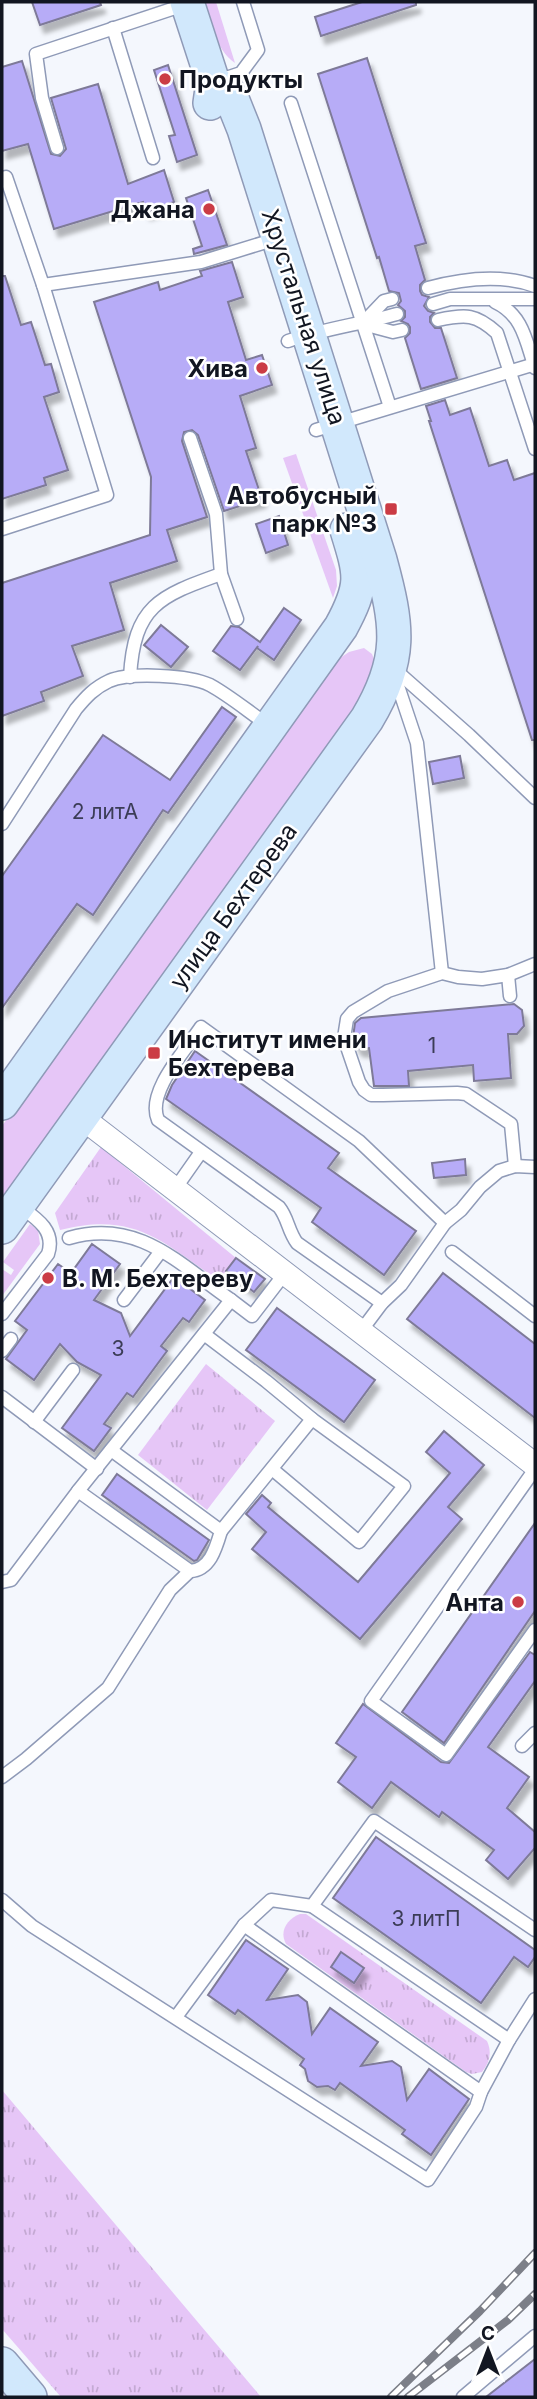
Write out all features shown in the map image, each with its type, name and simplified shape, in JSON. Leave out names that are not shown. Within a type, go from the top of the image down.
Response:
[{"type":"street","name":"Хрустальная улица","points":[[187,3],[213,82],[209,102],[268,241],[369,562]]},
{"type":"street","points":[[2,1103],[331,643],[350,612],[369,562]]},
{"type":"street","name":"улица Бехтерева","points":[[10,1216],[367,719],[382,694],[392,667],[393,615],[369,562]]},
{"type":"street","points":[[331,643],[359,634],[371,635],[382,643],[392,667]]},
{"type":"street","points":[[81,1117],[535,1467]]},
{"type":"street","points":[[2,2364],[30,2397]]},
{"type":"lane","points":[[213,82],[241,73],[258,50],[243,2]]},
{"type":"lane","points":[[57,148],[42,98],[36,54],[187,3]]},
{"type":"lane","points":[[113,28],[153,158]]},
{"type":"lane","points":[[291,103],[390,407]]},
{"type":"lane","points":[[2,178],[6,177],[43,285],[107,495],[2,529]]},
{"type":"lane","points":[[43,285],[201,262],[268,241]]},
{"type":"lane","points":[[428,288],[480,279],[535,286]]},
{"type":"lane","points":[[363,324],[384,301],[392,299]]},
{"type":"lane","points":[[433,304],[450,299],[535,299]]},
{"type":"lane","points":[[327,427],[535,365],[521,322],[507,308],[488,299]]},
{"type":"lane","points":[[298,337],[397,314]]},
{"type":"lane","points":[[438,320],[471,316],[485,322],[497,333],[535,449]]},
{"type":"lane","points":[[363,324],[393,332],[402,330]]},
{"type":"lane","points":[[190,438],[216,514],[221,573],[237,619]]},
{"type":"lane","points":[[130,677],[132,651],[139,626],[153,606],[176,590],[221,573]]},
{"type":"lane","points":[[392,667],[535,798]]},
{"type":"lane","points":[[392,667],[417,743],[442,972]]},
{"type":"lane","points":[[2,824],[8,805],[76,709],[91,692],[111,680],[130,677],[188,679],[209,685],[271,727]]},
{"type":"lane","points":[[515,1166],[511,1124],[466,1094],[371,1095],[359,1082],[344,1038],[347,1019],[366,1002],[388,991],[442,972],[458,977],[482,979],[508,975],[535,964]]},
{"type":"lane","points":[[508,975],[510,996]]},
{"type":"lane","points":[[382,1303],[296,1243],[289,1234],[285,1214],[279,1207],[158,1121],[154,1112],[157,1093],[201,1027],[359,1141],[445,1223]]},
{"type":"lane","points":[[175,1189],[201,1152]]},
{"type":"lane","points":[[361,1331],[382,1303],[401,1285],[445,1223],[461,1210],[480,1186],[499,1171],[515,1166],[535,1167]]},
{"type":"lane","points":[[2,1314],[48,1254],[51,1245],[50,1235],[45,1228],[10,1216]]},
{"type":"lane","points":[[69,1238],[100,1232],[148,1241],[252,1316],[285,1273]]},
{"type":"lane","points":[[124,1300],[161,1251]]},
{"type":"lane","points":[[452,1252],[535,1316]]},
{"type":"lane","points":[[2,1582],[11,1580],[78,1491],[231,1300]]},
{"type":"lane","points":[[204,1334],[312,1419],[404,1486],[359,1542],[272,1469]]},
{"type":"lane","points":[[2,1351],[10,1339]]},
{"type":"lane","points":[[34,1422],[73,1370]]},
{"type":"lane","points":[[2,1397],[97,1469]]},
{"type":"lane","points":[[2,1777],[108,1688],[170,1590],[190,1571],[205,1566],[216,1547],[221,1531],[312,1419]]},
{"type":"lane","points":[[111,1450],[221,1531]]},
{"type":"lane","points":[[535,1467],[371,1701],[446,1755],[535,1630]]},
{"type":"lane","points":[[78,1491],[190,1571]]},
{"type":"lane","points":[[522,1746],[535,1733]]},
{"type":"lane","points":[[312,1906],[374,1821],[535,1930]]},
{"type":"lane","points":[[2,1900],[32,1926],[428,2180],[476,2107],[481,2092],[509,2040],[535,1999]]},
{"type":"lane","points":[[176,2017],[243,1925],[271,1900],[312,1906],[509,2040]]},
{"type":"lane","points":[[243,1925],[481,2092]]},
{"type":"lane","points":[[463,2397],[535,2336]]},
{"type":"green space","points":[[205,2],[216,2],[235,63],[219,43]]},
{"type":"green space","points":[[296,454],[336,570],[337,586],[333,598],[283,458]]},
{"type":"green space","points":[[364,648],[372,654],[376,664],[362,700],[2,1204],[2,1126],[334,662],[349,652]]},
{"type":"green space","points":[[101,1147],[236,1258],[219,1281],[163,1242],[128,1227],[108,1224],[60,1230],[55,1213]]},
{"type":"green space","points":[[30,1224],[38,1230],[40,1244],[2,1296],[2,1269],[11,1275],[14,1270],[3,1262]]},
{"type":"green space","points":[[206,1364],[275,1421],[207,1510],[138,1455]]},
{"type":"green space","points":[[306,1914],[487,2041],[489,2057],[482,2072],[466,2072],[286,1944],[284,1930],[291,1919]]},
{"type":"green space","points":[[2,2090],[261,2397],[61,2397],[2,2329]]},
{"type":"building","points":[[32,2],[100,2],[101,5],[40,25]]},
{"type":"building","points":[[362,2],[416,2],[416,5],[321,36],[315,17]]},
{"type":"building","points":[[367,58],[426,243],[415,246],[425,280],[420,285],[420,291],[422,295],[429,297],[424,306],[434,313],[430,322],[435,328],[441,328],[457,378],[421,389],[405,338],[410,333],[410,327],[401,321],[405,317],[405,311],[398,305],[401,301],[399,293],[389,291],[318,74]]},
{"type":"building","points":[[22,61],[51,154],[60,156],[66,149],[51,98],[98,84],[128,184],[164,170],[174,202],[146,212],[143,202],[54,229],[28,144],[2,151],[2,67]]},
{"type":"building","points":[[168,65],[197,155],[177,162],[169,136],[175,135],[154,70]]},
{"type":"building","points":[[208,190],[227,245],[194,254],[193,249],[202,246],[186,198]]},
{"type":"building","points":[[232,262],[243,297],[228,302],[246,360],[262,355],[272,385],[240,396],[256,448],[246,451],[262,499],[224,511],[198,435],[192,430],[184,432],[182,441],[207,517],[167,530],[177,561],[110,583],[124,630],[72,646],[83,676],[41,692],[44,701],[2,716],[2,583],[150,535],[151,477],[94,302],[158,282],[160,290],[202,276],[200,271]]},
{"type":"building","points":[[2,276],[5,276],[21,325],[31,322],[45,365],[51,364],[59,392],[44,397],[68,470],[44,478],[46,485],[2,499]]},
{"type":"building","points":[[445,400],[450,415],[470,408],[489,466],[507,460],[514,480],[535,473],[535,740],[532,740],[429,421],[426,406]]},
{"type":"building","points":[[279,516],[288,545],[266,553],[256,524]]},
{"type":"building","points":[[284,608],[301,620],[274,660],[257,648],[258,646],[240,670],[213,651],[231,626],[239,627],[260,642]]},
{"type":"building","points":[[161,625],[188,647],[171,667],[144,645]]},
{"type":"building","points":[[222,707],[236,717],[168,813],[163,810],[93,915],[77,904],[2,1008],[2,876],[103,735],[170,780]]},
{"type":"building","points":[[460,756],[464,778],[433,784],[429,762]]},
{"type":"building","points":[[514,1004],[522,1010],[524,1026],[517,1034],[508,1034],[511,1078],[474,1081],[473,1065],[408,1071],[409,1086],[374,1086],[369,1048],[360,1049],[353,1037],[355,1023],[361,1018]]},
{"type":"building","points":[[195,1051],[339,1153],[328,1168],[416,1231],[384,1275],[312,1222],[321,1208],[166,1099],[172,1085]]},
{"type":"building","points":[[465,1159],[466,1175],[434,1178],[432,1163]]},
{"type":"building","points":[[92,1244],[120,1264],[94,1300],[121,1313],[130,1336],[174,1277],[205,1300],[189,1322],[183,1318],[161,1346],[167,1351],[133,1397],[127,1393],[104,1424],[111,1428],[94,1451],[62,1428],[101,1375],[77,1362],[60,1344],[34,1380],[6,1359],[27,1330],[15,1321],[58,1264],[71,1273]]},
{"type":"building","points":[[236,1258],[265,1279],[254,1292],[226,1271]]},
{"type":"building","points":[[443,1273],[535,1344],[535,1418],[407,1319]]},
{"type":"building","points":[[277,1308],[375,1380],[344,1422],[246,1350]]},
{"type":"building","points":[[444,1431],[484,1465],[448,1507],[462,1519],[360,1639],[252,1549],[266,1532],[246,1514],[262,1495],[271,1503],[268,1507],[358,1582],[450,1473],[426,1452]]},
{"type":"building","points":[[117,1474],[209,1540],[197,1560],[194,1561],[102,1495]]},
{"type":"building","points":[[535,1523],[535,1611],[444,1743],[402,1712]]},
{"type":"building","points":[[530,1652],[535,1655],[535,1681],[488,1747],[529,1777],[507,1808],[535,1832],[535,1848],[508,1879],[486,1860],[494,1850],[442,1812],[439,1817],[391,1782],[372,1808],[338,1782],[356,1757],[336,1743],[363,1704],[441,1762],[449,1763]]},
{"type":"building","points":[[376,1837],[535,1950],[535,1957],[528,1967],[514,1957],[481,2003],[333,1898]]},
{"type":"building","points":[[246,1940],[288,1969],[267,2000],[298,1995],[307,2002],[312,2034],[330,2008],[378,2042],[361,2066],[392,2061],[401,2067],[407,2100],[429,2069],[469,2099],[431,2155],[402,2134],[405,2130],[340,2083],[335,2090],[328,2086],[317,2087],[308,2081],[305,2069],[300,2065],[304,2059],[238,2010],[235,2014],[208,1995]]},
{"type":"building","points":[[341,1952],[364,1968],[354,1983],[331,1967]]},
{"type":"building","points":[[535,2359],[535,2397],[486,2397]]},
{"type":"railway","points":[[391,2397],[480,2311],[535,2253]]},
{"type":"railway","points":[[408,2397],[508,2320],[535,2294]]},
{"type":"place","name":"Продукты","points":[[165,79]]},
{"type":"place","name":"Джана","points":[[209,209]]},
{"type":"place","name":"Хива","points":[[262,368]]},
{"type":"place","name":"Автобусный парк №3","points":[[391,509]]},
{"type":"place","name":"Институт имени Бехтерева","points":[[154,1053]]},
{"type":"place","name":"В. М. Бехтереву","points":[[48,1278]]},
{"type":"place","name":"Анта","points":[[518,1602]]}]
